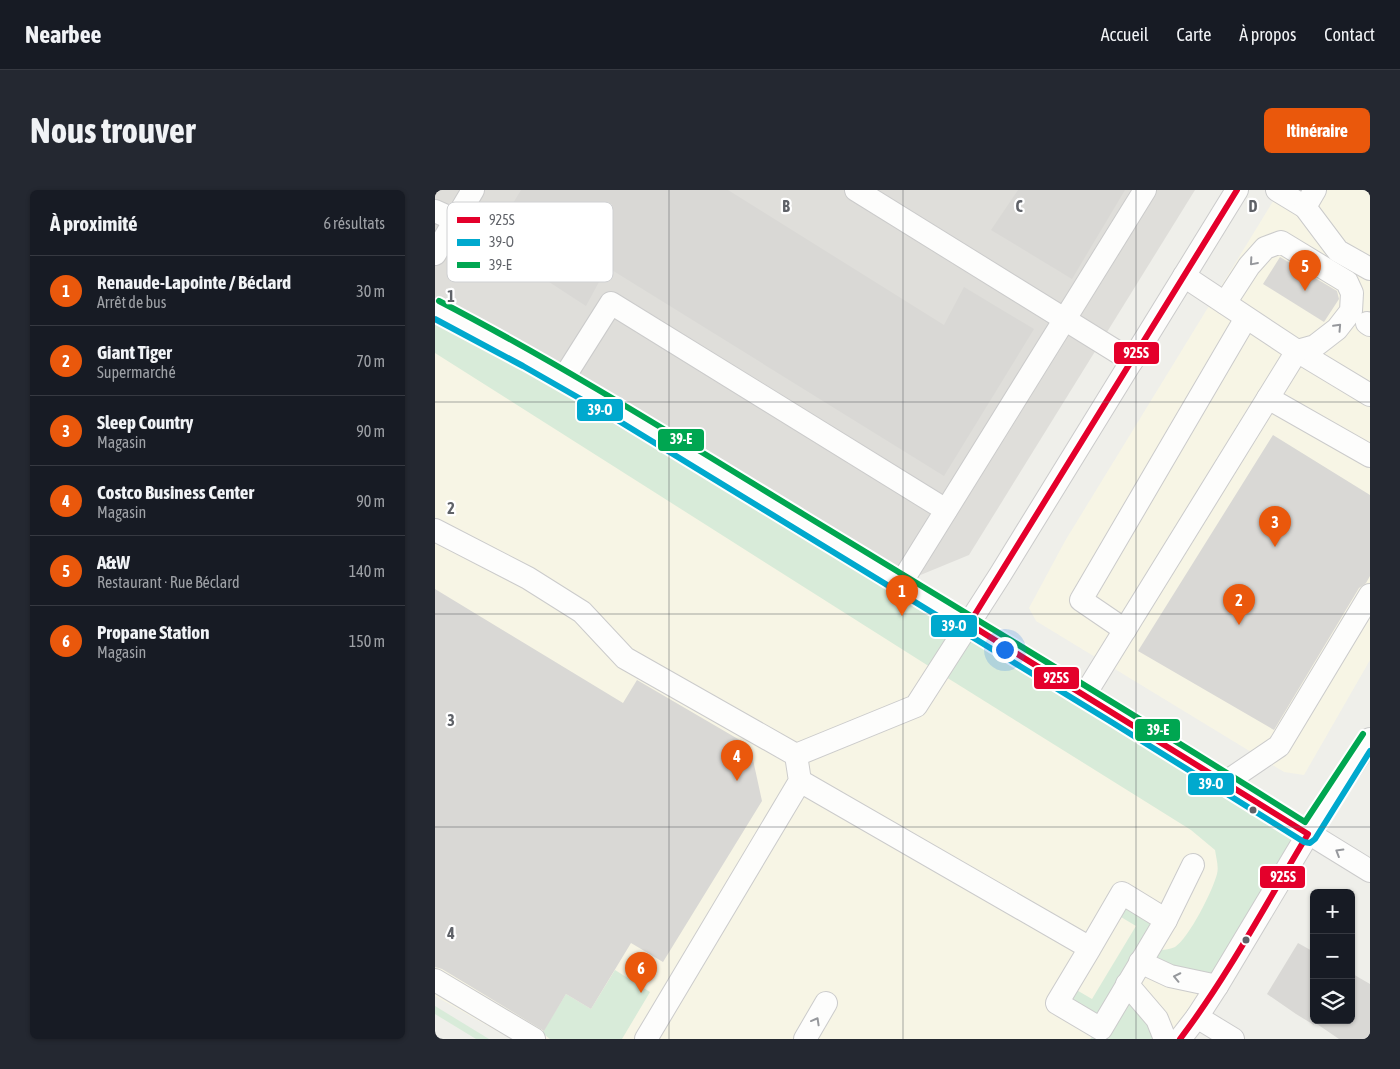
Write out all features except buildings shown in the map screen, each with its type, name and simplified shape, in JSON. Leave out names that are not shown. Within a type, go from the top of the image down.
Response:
[{"type":"street","points":[[460,202],[473,190]]},
{"type":"street","points":[[856,190],[1132,361]]},
{"type":"street","points":[[901,583],[1145,190]]},
{"type":"street","points":[[796,755],[916,706],[969,624],[1237,190]]},
{"type":"street","points":[[1277,190],[1310,198],[1338,252],[1370,269]]},
{"type":"street","points":[[435,254],[445,216]]},
{"type":"street","points":[[1085,696],[1297,351],[1315,346],[1337,329],[1351,311],[1352,293],[1347,282],[1281,242],[1265,248],[1249,266],[1225,303]]},
{"type":"street","points":[[1184,276],[1297,351],[1370,395]]},
{"type":"street","points":[[563,379],[611,303],[946,510]]},
{"type":"street","points":[[435,309],[483,333],[563,379],[969,624],[1370,871]]},
{"type":"street","points":[[1125,630],[1081,600],[1246,318]]},
{"type":"street","points":[[1268,398],[1370,456]]},
{"type":"street","points":[[435,530],[527,578],[582,612],[625,658],[796,755],[801,781],[646,1039]]},
{"type":"street","points":[[1226,782],[1279,746],[1370,596]]},
{"type":"street","points":[[1180,1039],[1217,986],[1308,834],[1368,740]]},
{"type":"street","points":[[801,781],[1090,948]]},
{"type":"street","points":[[1166,920],[1122,893],[1057,1003],[1095,1034],[1166,920],[1193,865]]},
{"type":"street","points":[[1140,962],[1170,976],[1217,986]]},
{"type":"street","points":[[435,980],[534,1039]]},
{"type":"street","points":[[1127,984],[1157,1019],[1165,1039]]},
{"type":"street","points":[[805,1039],[826,1003]]},
{"type":"street","points":[[1197,1017],[1233,1039]]},
{"type":"shaded area","points":[[435,190],[1195,190],[969,555],[901,583],[435,310]]},
{"type":"shaded area","points":[[1280,190],[1370,190],[1370,660],[1304,775],[1284,772],[1036,621],[1029,608],[1065,541]]},
{"type":"shaded area","points":[[435,310],[1308,834],[1180,1039],[511,1039],[435,996]]},
{"type":"green space","points":[[435,310],[1308,834],[1217,986],[1140,963],[1127,984],[1165,1039],[1090,1039],[1100,1029],[1057,1003],[1068,985],[1092,999],[1136,926],[1111,911],[1122,893],[1166,920],[1148,950],[1165,950],[1175,947],[1187,934],[1211,891],[1218,871],[1215,850],[1191,830],[435,353]]},
{"type":"green space","points":[[615,970],[650,992],[622,1039],[550,1039],[542,1033],[566,994],[591,1009]]},
{"type":"green space","points":[[435,1006],[489,1039],[476,1039],[435,1014]]},
{"type":"transit line","name":"925S","points":[[1180,1039],[1231,964],[1308,834],[969,624],[1237,190]]},
{"type":"transit line","name":"39-E","points":[[439,301],[532,351],[668,432],[1118,705],[1305,822],[1363,734]]},
{"type":"transit line","name":"39-O","points":[[435,319],[614,418],[1304,842],[1310,843],[1315,839],[1370,751]]},
{"type":"place","name":"A&W","points":[[1305,291]]},
{"type":"place","name":"Sleep Country","points":[[1275,547]]},
{"type":"place","name":"Renaude-Lapointe / Béclard","points":[[902,616]]},
{"type":"place","name":"Giant Tiger","points":[[1239,625]]},
{"type":"place","name":"Costco Business Center","points":[[737,781]]},
{"type":"place","name":"Propane Station","points":[[641,993]]}]
